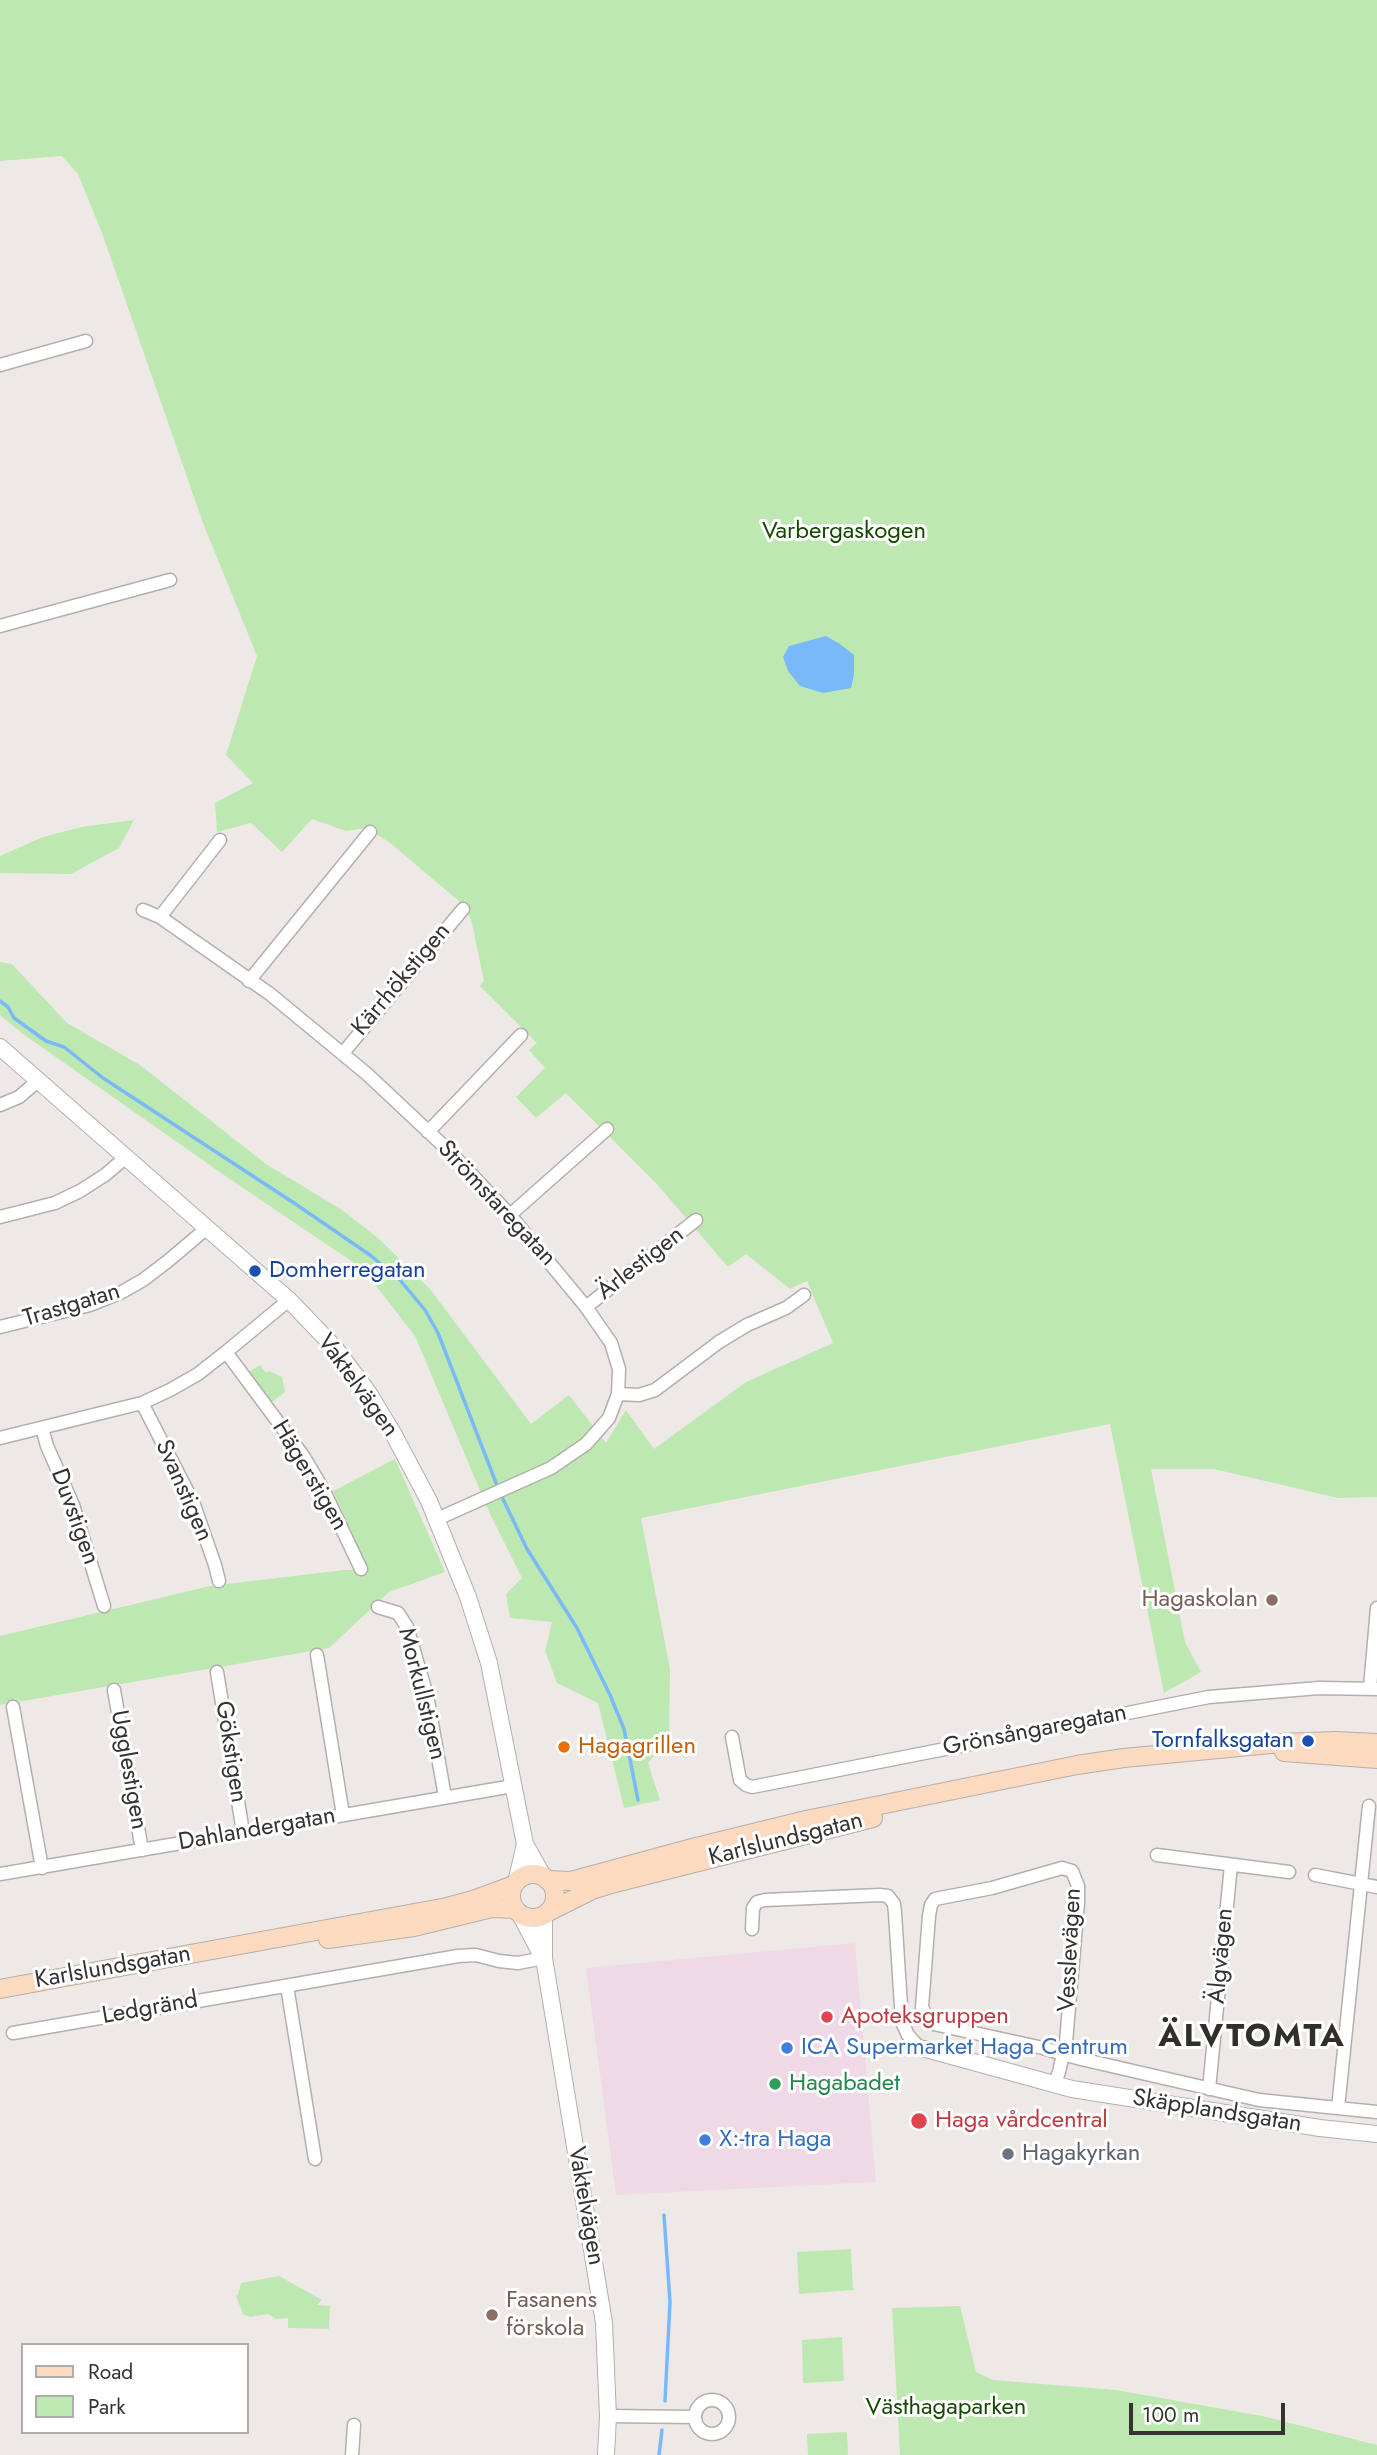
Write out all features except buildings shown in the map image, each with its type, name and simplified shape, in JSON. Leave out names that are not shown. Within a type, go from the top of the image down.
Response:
[{"type":"main road","name":"Karlslundsgatan","points":[[545,1879],[571,1881],[749,1833],[1124,1758],[1308,1741],[1377,1743]]},
{"type":"main road","name":"Karlslundsgatan","points":[[1225,1748],[1377,1759]]},
{"type":"main road","name":"Karlslundsgatan","points":[[546,1913],[592,1890],[615,1883],[800,1838],[1026,1776]]},
{"type":"main road","points":[[531,1874],[545,1879],[552,1887],[554,1895],[553,1904],[546,1913],[535,1918],[518,1912],[511,1897],[515,1884],[531,1874]]},
{"type":"main road","name":"Karlslundsgatan","points":[[0,1989],[447,1907],[515,1884]]},
{"type":"main road","name":"Karlslundsgatan","points":[[227,1948],[386,1932],[492,1908],[518,1912]]},
{"type":"street","points":[[0,365],[86,341]]},
{"type":"street","points":[[0,626],[170,580]]},
{"type":"street","points":[[249,981],[370,832]]},
{"type":"street","points":[[160,917],[220,840]]},
{"type":"street","name":"Kärrhökstigen","points":[[343,1053],[463,909]]},
{"type":"street","name":"Strömstaregatan","points":[[143,910],[160,917],[343,1053],[448,1150],[510,1215],[586,1307],[611,1343],[620,1382],[618,1394],[609,1418],[586,1444],[551,1468],[437,1520]]},
{"type":"street","points":[[428,1132],[521,1035]]},
{"type":"street","name":"Vaktelvägen","points":[[0,1047],[289,1300],[335,1349],[368,1392],[404,1453],[437,1520],[472,1608],[489,1663],[525,1844],[545,1879]]},
{"type":"street","points":[[0,1105],[19,1097],[39,1080]]},
{"type":"street","points":[[510,1215],[607,1129]]},
{"type":"street","points":[[0,1217],[55,1203],[105,1175],[125,1158]]},
{"type":"street","name":"Ärlestigen","points":[[586,1307],[696,1220]]},
{"type":"street","name":"Trastgatan","points":[[0,1327],[90,1305],[122,1292],[168,1261],[207,1228]]},
{"type":"street","points":[[618,1394],[639,1395],[655,1390],[719,1342],[747,1325],[786,1308],[804,1295]]},
{"type":"street","points":[[0,1438],[142,1403],[183,1383],[226,1352],[289,1300]]},
{"type":"street","name":"Hägerstigen","points":[[226,1352],[304,1457],[324,1491],[361,1569]]},
{"type":"street","name":"Svanstigen","points":[[142,1403],[193,1502],[219,1581]]},
{"type":"street","name":"Duvstigen","points":[[42,1428],[47,1446],[74,1506],[104,1606]]},
{"type":"street","name":"Morkullstigen","points":[[378,1607],[398,1613],[407,1627],[432,1721],[445,1797]]},
{"type":"street","points":[[1373,1688],[1377,1608]]},
{"type":"street","points":[[317,1655],[343,1815]]},
{"type":"street","name":"Gökstigen","points":[[216,1672],[243,1832]]},
{"type":"street","name":"Grönsångaregatan","points":[[732,1737],[740,1780],[752,1787],[1209,1697],[1306,1688],[1373,1688]]},
{"type":"street","name":"Ugglestigen","points":[[114,1690],[142,1850]]},
{"type":"street","points":[[13,1707],[42,1868]]},
{"type":"street","name":"Dahlandergatan","points":[[0,1874],[513,1786]]},
{"type":"street","points":[[1338,2108],[1368,1806]]},
{"type":"street","name":"Vaktelvägen","points":[[515,1884],[525,1844]]},
{"type":"street","points":[[1157,1855],[1289,1872]]},
{"type":"street","name":"Älgvägen","points":[[1209,2089],[1231,1865]]},
{"type":"street","name":"Vesslevägen","points":[[1054,2085],[1063,2054],[1078,1903],[1077,1878],[1068,1869],[1040,1873],[992,1888],[935,1899],[929,1916],[922,2007],[928,2022],[934,2026],[1063,2054]]},
{"type":"street","points":[[1315,1875],[1377,1888]]},
{"type":"street","name":"Skäpplandsgatan","points":[[752,1929],[753,1908],[757,1902],[765,1900],[888,1896],[894,1904],[902,2022],[917,2045],[1054,2085],[1320,2128],[1377,2134]]},
{"type":"street","name":"Vaktelvägen","points":[[518,1912],[544,1958]]},
{"type":"street","name":"Vaktelvägen","points":[[546,1913],[544,1958],[598,2280],[606,2344],[606,2455]]},
{"type":"street","name":"Ledgränd","points":[[13,2033],[458,1956],[476,1955],[518,1963],[544,1958]]},
{"type":"street","points":[[287,1986],[315,2159]]},
{"type":"street","points":[[1063,2054],[1259,2099],[1377,2112]]},
{"type":"street","points":[[608,2416],[694,2417]]},
{"type":"street","points":[[352,2455],[354,2425]]},
{"type":"shaded area","points":[[855,1943],[876,2182],[616,2195],[586,1968]]},
{"type":"green space","name":"Varbergaskogen","points":[[0,0],[1377,0],[1377,1497],[1338,1498],[1214,1469],[1151,1469],[1185,1642],[1201,1672],[1164,1693],[1110,1424],[641,1518],[670,1669],[669,1738],[648,1763],[660,1800],[624,1808],[598,1703],[557,1683],[545,1651],[552,1622],[510,1618],[506,1594],[522,1578],[490,1514],[415,1336],[363,1269],[224,1175],[0,1015],[0,962],[12,964],[67,1023],[140,1065],[266,1164],[342,1210],[378,1238],[430,1289],[531,1424],[569,1395],[606,1443],[626,1410],[654,1449],[746,1382],[833,1343],[807,1281],[790,1289],[746,1254],[728,1267],[655,1182],[566,1093],[536,1118],[516,1097],[545,1068],[529,1050],[537,1043],[480,986],[484,981],[471,919],[460,902],[389,842],[366,828],[346,831],[312,819],[282,852],[251,823],[217,832],[215,803],[253,783],[226,755],[257,656],[203,523],[102,233],[78,174],[62,156],[0,161]]},
{"type":"green space","points":[[134,820],[119,848],[71,874],[0,873],[0,856],[43,837],[81,827]]},
{"type":"green space","points":[[260,1365],[266,1373],[269,1371],[282,1377],[285,1392],[271,1405],[247,1373]]},
{"type":"green space","points":[[395,1459],[445,1572],[389,1592],[329,1648],[0,1705],[0,1636],[210,1586],[344,1570],[369,1570],[333,1491]]},
{"type":"green space","points":[[851,2249],[853,2290],[799,2294],[797,2252]]},
{"type":"green space","points":[[279,2276],[322,2300],[317,2305],[330,2306],[329,2329],[288,2328],[288,2318],[276,2319],[268,2314],[250,2317],[243,2314],[236,2296],[241,2283]]},
{"type":"green space","name":"Västhagaparken","points":[[960,2306],[976,2372],[993,2380],[1116,2390],[1262,2416],[1377,2445],[1377,2455],[900,2455],[892,2308]]},
{"type":"green space","points":[[842,2337],[844,2381],[803,2383],[802,2340]]},
{"type":"green space","points":[[847,2432],[848,2455],[808,2455],[807,2434]]},
{"type":"water","points":[[826,636],[854,655],[851,688],[823,693],[800,686],[788,671],[783,657],[789,646]]},
{"type":"waterway","points":[[0,1001],[8,1007],[14,1018],[46,1041],[64,1047],[103,1078],[370,1255],[400,1280],[425,1310],[438,1333],[498,1488]]},
{"type":"waterway","points":[[501,1495],[527,1549],[577,1628],[610,1695],[624,1729],[638,1800]]},
{"type":"waterway","points":[[664,2215],[670,2302],[665,2401]]},
{"type":"waterway","points":[[659,2455],[662,2430]]},
{"type":"place","name":"Domherregatan","points":[[255,1271]]},
{"type":"place","name":"Hagaskolan","points":[[1272,1600]]},
{"type":"place","name":"Tornfalksgatan","points":[[1308,1741]]},
{"type":"place","name":"Hagagrillen","points":[[564,1747]]},
{"type":"place","name":"Apoteksgruppen","points":[[827,2017]]},
{"type":"place","name":"ICA Supermarket Haga Centrum","points":[[787,2048]]},
{"type":"place","name":"Hagabadet","points":[[775,2084]]},
{"type":"place","name":"Haga vårdcentral","points":[[919,2121]]},
{"type":"place","name":"X:-tra Haga","points":[[705,2140]]},
{"type":"place","name":"Hagakyrkan","points":[[1008,2154]]},
{"type":"place","name":"Fasanens förskola","points":[[492,2315]]},
{"type":"district","name":"ÄLVTOMTA","points":[[1252,2038]]}]
